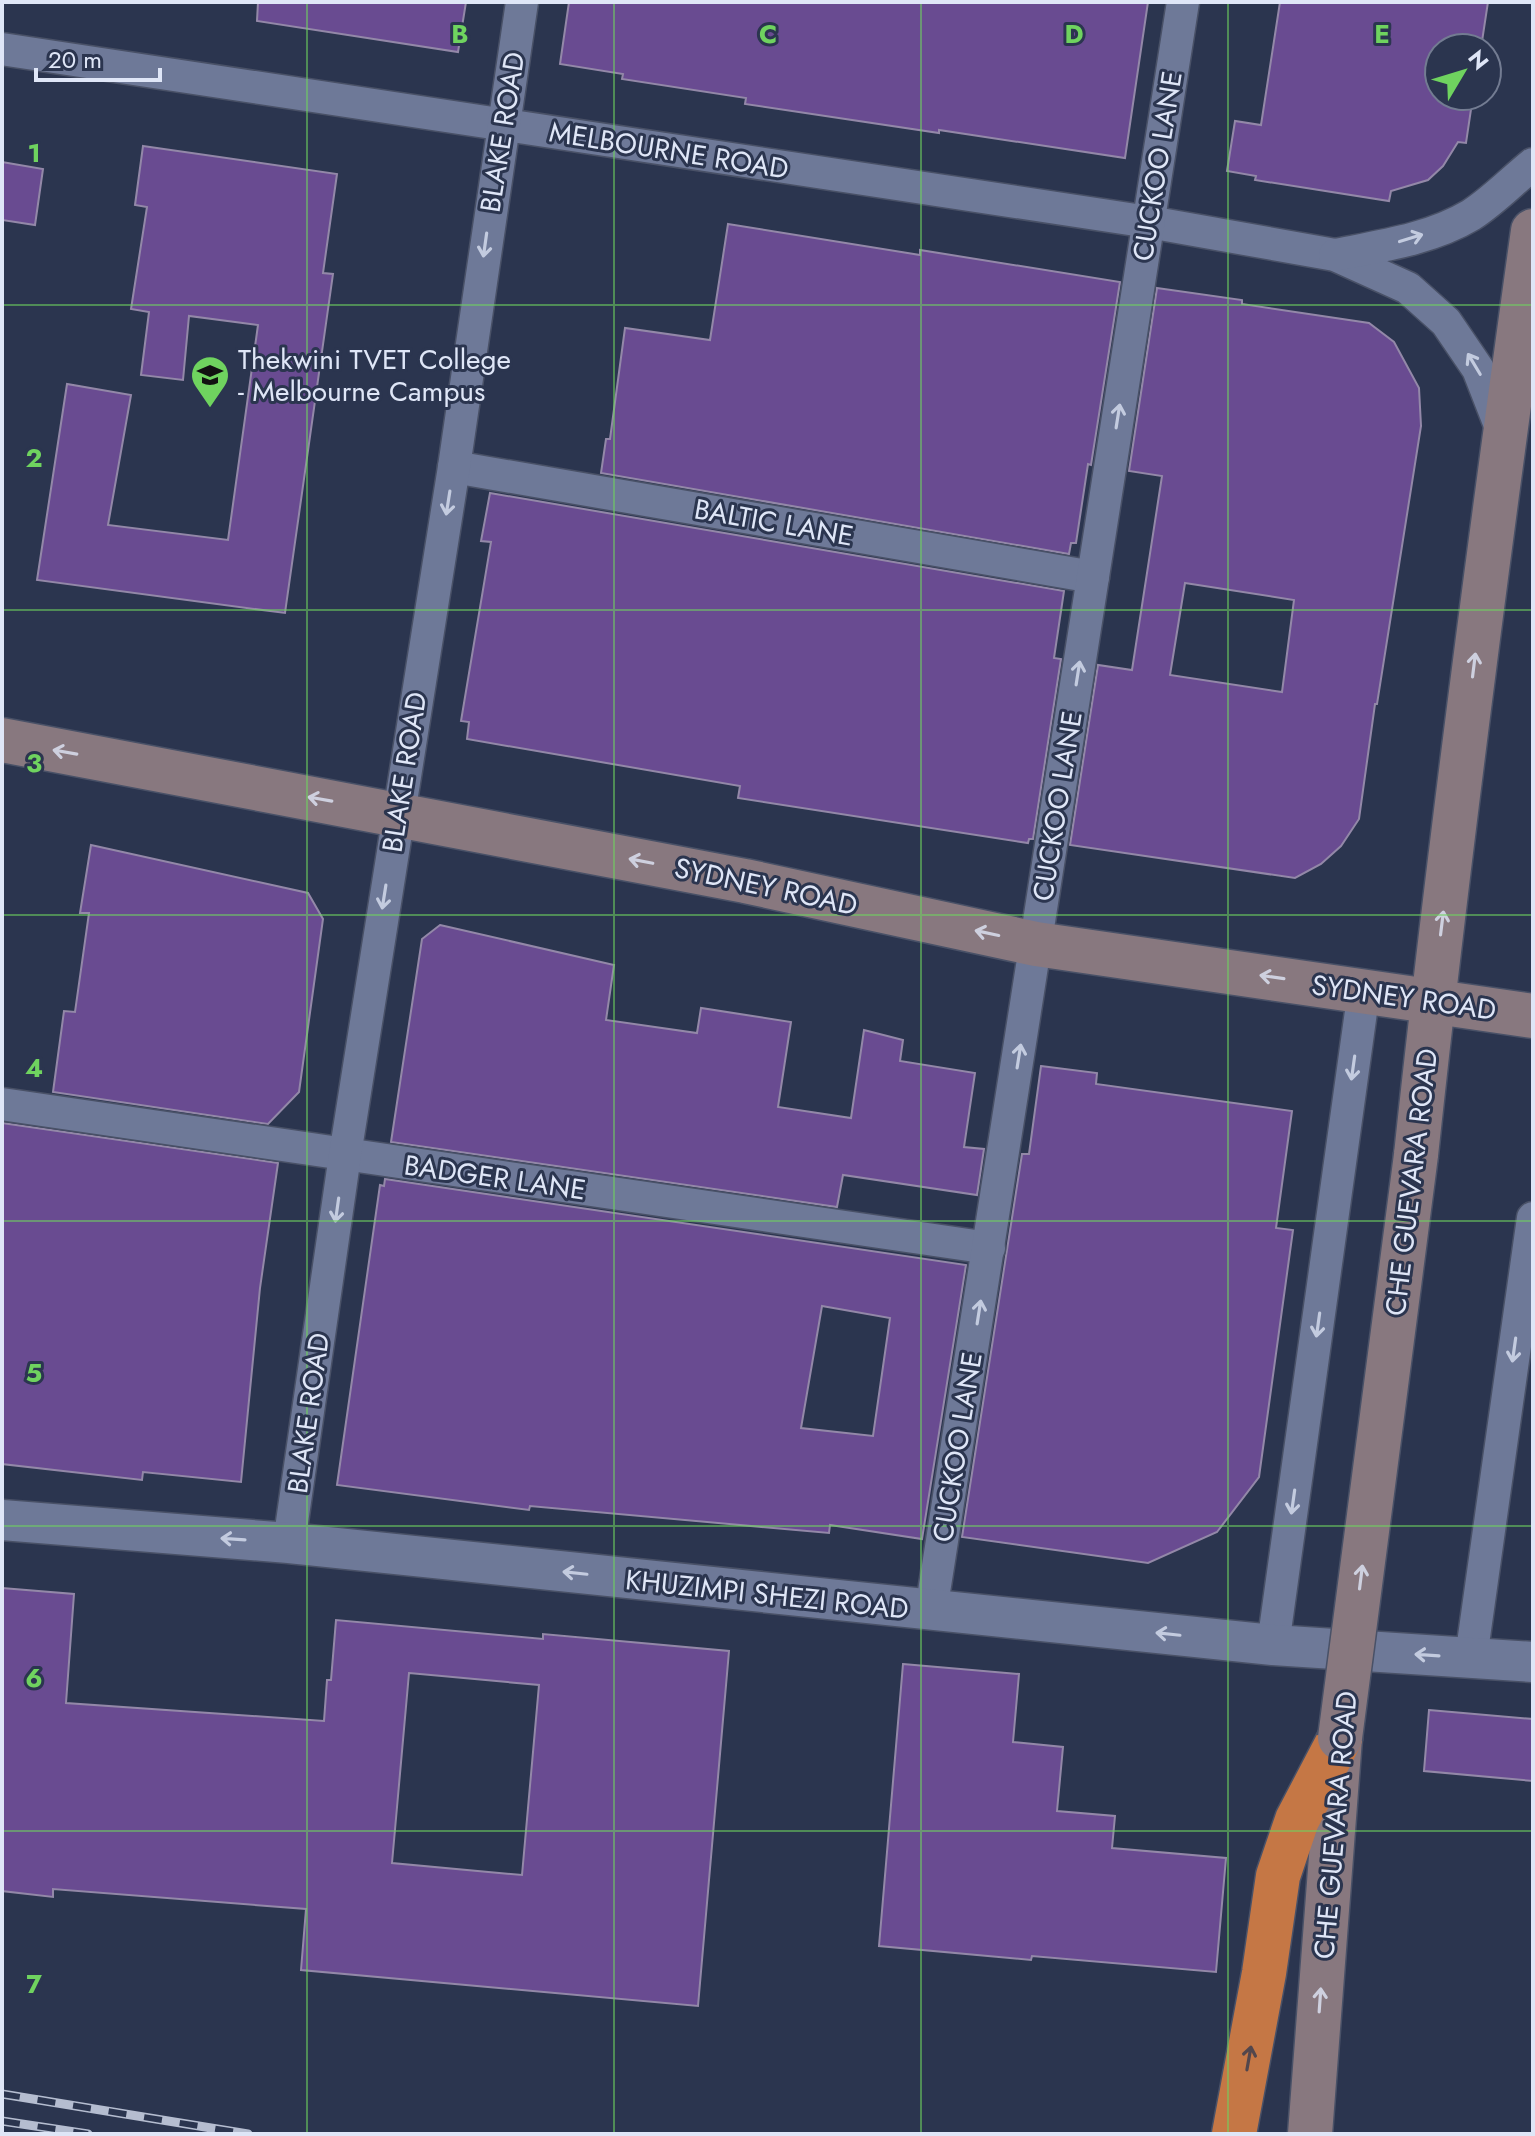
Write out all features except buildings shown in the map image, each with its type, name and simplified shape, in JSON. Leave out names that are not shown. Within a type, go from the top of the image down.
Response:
[{"type":"highway","points":[[1234,2134],[1251,2050],[1278,1876],[1297,1820],[1340,1738]]},
{"type":"main road","name":"CHE GUEVARA ROAD","points":[[1310,2134],[1340,1738],[1416,1155],[1432,1000],[1504,436],[1522,379],[1533,231]]},
{"type":"main road","name":"SYDNEY ROAD","points":[[2,740],[745,881],[1036,944],[1533,1016]]},
{"type":"street","name":"BLAKE ROAD","points":[[289,1543],[345,1155],[454,467],[522,2]]},
{"type":"street","name":"CUCKOO LANE","points":[[931,1611],[1183,2]]},
{"type":"street","name":"MELBOURNE ROAD","points":[[2,49],[1149,222],[1335,255],[1408,288],[1446,322],[1478,369],[1504,436]]},
{"type":"street","name":"MELBOURNE ROAD","points":[[1335,255],[1392,244],[1438,230],[1471,214],[1533,164]]},
{"type":"street","name":"BALTIC LANE","points":[[454,467],[1093,577]]},
{"type":"street","points":[[1273,1645],[1364,990]]},
{"type":"street","name":"BADGER LANE","points":[[2,1104],[989,1248]]},
{"type":"street","points":[[1471,1658],[1533,1218]]},
{"type":"street","name":"KHUZIMPI SHEZI ROAD","points":[[2,1520],[289,1543],[1273,1645],[1533,1662]]},
{"type":"railway","points":[[2,2094],[248,2134]]},
{"type":"railway","points":[[2,2121],[88,2134]]},
{"type":"place","name":"Thekwini TVET College - Melbourne Campus","points":[[210,409]]}]
